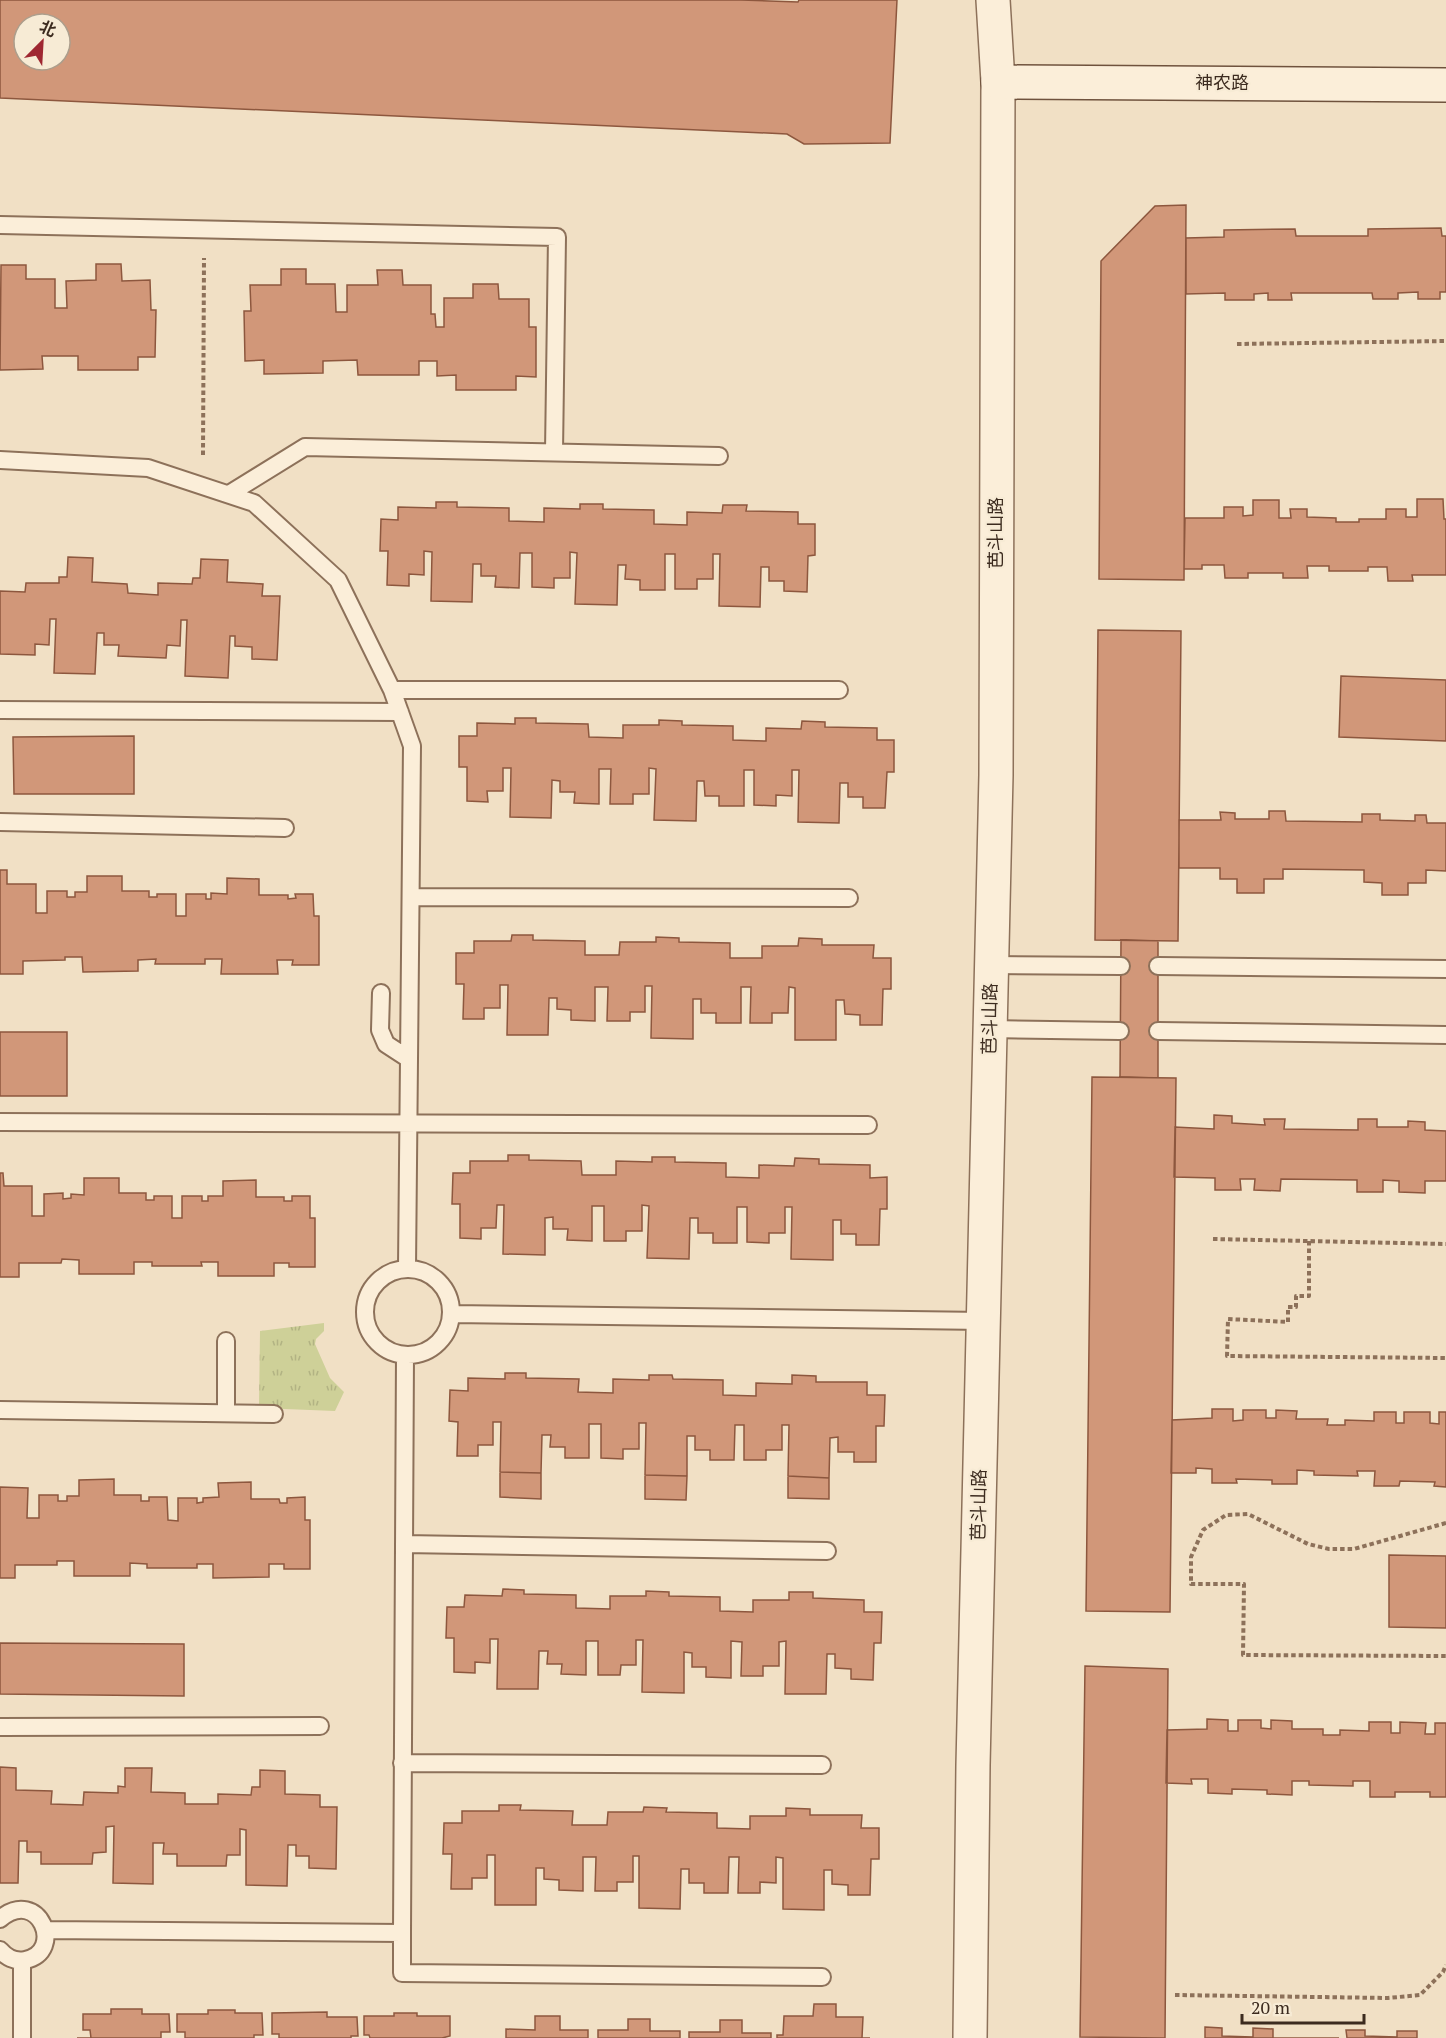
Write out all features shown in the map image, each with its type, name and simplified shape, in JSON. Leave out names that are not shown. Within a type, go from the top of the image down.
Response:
[{"type":"street","name":"芭斗山路","points":[[970,2038],[974,1741],[996,775],[998,82],[993,0]]},
{"type":"street","name":"神农路","points":[[998,82],[1446,85]]},
{"type":"lane","points":[[0,225],[557,237],[554,452]]},
{"type":"lane","points":[[229,494],[305,447],[719,456]]},
{"type":"lane","points":[[0,460],[148,468],[229,494],[254,503],[338,580],[392,690],[412,746],[407,1268]]},
{"type":"lane","points":[[392,690],[839,690]]},
{"type":"lane","points":[[0,710],[400,712]]},
{"type":"lane","points":[[0,822],[285,828]]},
{"type":"lane","points":[[411,897],[849,898]]},
{"type":"lane","points":[[991,965],[1121,966]]},
{"type":"lane","points":[[1158,966],[1446,969]]},
{"type":"lane","points":[[381,993],[380,1030],[386,1044],[409,1059]]},
{"type":"lane","points":[[990,1029],[1120,1031]]},
{"type":"lane","points":[[1158,1031],[1446,1035]]},
{"type":"lane","points":[[0,1122],[868,1125]]},
{"type":"lane","points":[[407,1268],[422,1270],[444,1287],[450,1300],[452,1314],[449,1328],[441,1340],[429,1350],[416,1355],[405,1355],[387,1350],[375,1341],[368,1328],[364,1311],[368,1295],[377,1281],[391,1272],[407,1268]]},
{"type":"lane","points":[[452,1314],[984,1321]]},
{"type":"lane","points":[[226,1341],[226,1413]]},
{"type":"lane","points":[[405,1355],[402,1973],[822,1977]]},
{"type":"lane","points":[[0,1410],[274,1414]]},
{"type":"lane","points":[[404,1544],[827,1551]]},
{"type":"lane","points":[[0,1727],[320,1726]]},
{"type":"lane","points":[[402,1763],[822,1766]]},
{"type":"lane","points":[[0,1919],[8,1912],[20,1909],[32,1912],[41,1920],[46,1930],[45,1941],[40,1951],[32,1958],[22,1960],[10,1958],[0,1950]]},
{"type":"lane","points":[[46,1930],[402,1933]]},
{"type":"lane","points":[[21,2038],[22,1960]]},
{"type":"path","points":[[202,486],[204,229]]},
{"type":"path","points":[[1237,344],[1446,341]]},
{"type":"path","points":[[1213,1239],[1446,1244]]},
{"type":"path","points":[[1309,1241],[1309,1296],[1296,1296],[1296,1307],[1288,1307],[1288,1322],[1228,1319],[1227,1356],[1446,1358]]},
{"type":"path","points":[[1446,1523],[1354,1549],[1329,1550],[1308,1544],[1248,1514],[1226,1515],[1203,1530],[1191,1557],[1191,1584],[1244,1584],[1243,1655],[1446,1656]]},
{"type":"path","points":[[1175,1995],[1388,1998],[1420,1995],[1443,1972],[1446,1965]]},
{"type":"green space","points":[[324,1323],[324,1331],[316,1339],[315,1344],[330,1378],[344,1392],[335,1411],[259,1408],[260,1331]]},
{"type":"building","points":[[0,0],[741,0],[798,2],[799,0],[897,0],[890,143],[804,144],[787,134],[0,98]]},
{"type":"building","points":[[1186,205],[1184,580],[1099,579],[1101,261],[1155,206]]},
{"type":"building","points":[[1441,228],[1442,236],[1446,236],[1446,292],[1440,292],[1440,299],[1418,299],[1418,292],[1398,293],[1398,299],[1373,299],[1372,293],[1291,293],[1292,300],[1268,300],[1268,293],[1254,294],[1254,300],[1225,300],[1225,293],[1186,294],[1186,238],[1224,237],[1224,230],[1295,229],[1296,236],[1368,236],[1368,229]]},
{"type":"building","points":[[96,264],[121,264],[122,281],[150,280],[151,310],[156,310],[155,357],[138,357],[138,370],[78,370],[78,356],[42,356],[43,369],[0,370],[1,265],[26,265],[26,279],[55,279],[55,308],[67,308],[66,281],[96,280]]},
{"type":"building","points":[[281,269],[306,269],[306,284],[335,284],[336,312],[347,312],[347,285],[378,285],[377,270],[402,270],[403,285],[431,285],[431,314],[435,314],[436,327],[444,327],[444,298],[473,298],[473,284],[498,284],[499,299],[529,299],[529,327],[536,327],[536,377],[516,376],[516,390],[456,390],[456,375],[437,376],[437,361],[419,361],[419,375],[358,375],[357,360],[323,361],[323,373],[264,374],[264,360],[245,361],[244,311],[251,311],[250,285],[281,285]]},
{"type":"building","points":[[1417,499],[1443,499],[1444,519],[1446,519],[1446,575],[1412,575],[1413,581],[1388,581],[1387,567],[1368,567],[1368,571],[1329,571],[1329,566],[1307,566],[1308,578],[1283,578],[1283,573],[1248,573],[1248,578],[1225,578],[1224,565],[1202,565],[1202,569],[1184,569],[1185,518],[1224,518],[1224,507],[1243,507],[1243,516],[1253,515],[1253,500],[1279,500],[1279,518],[1291,518],[1290,509],[1307,509],[1307,517],[1336,518],[1336,522],[1359,522],[1359,519],[1386,519],[1386,509],[1406,509],[1406,517],[1417,517]]},
{"type":"building","points":[[436,502],[457,502],[457,507],[509,508],[509,521],[544,522],[544,508],[580,509],[580,504],[603,504],[603,509],[654,510],[654,524],[687,525],[687,512],[722,513],[723,505],[747,505],[746,511],[798,512],[798,524],[815,524],[815,555],[808,556],[807,592],[784,591],[784,581],[769,581],[769,567],[761,567],[760,607],[719,606],[720,554],[713,554],[713,579],[697,579],[697,589],[675,589],[675,554],[665,554],[665,590],[640,590],[640,580],[625,579],[626,565],[618,565],[617,605],[575,604],[577,553],[570,552],[570,578],[554,578],[554,588],[532,587],[532,553],[520,553],[519,588],[495,587],[496,576],[481,576],[481,564],[473,564],[472,602],[431,601],[432,552],[424,551],[424,575],[409,574],[409,586],[387,585],[388,551],[380,551],[381,519],[398,520],[398,507],[436,508]]},
{"type":"building","points":[[68,557],[93,558],[92,582],[127,584],[128,593],[158,595],[158,583],[192,584],[193,578],[200,578],[201,559],[228,560],[227,582],[263,584],[262,596],[280,596],[277,660],[252,659],[252,647],[235,646],[235,636],[230,636],[228,678],[185,676],[187,620],[181,620],[180,646],[167,645],[166,658],[118,656],[119,645],[104,645],[104,633],[97,633],[95,674],[54,673],[56,619],[50,619],[49,645],[35,644],[35,655],[0,654],[0,591],[25,592],[26,583],[59,583],[59,577],[67,577]]},
{"type":"building","points":[[1098,630],[1181,631],[1178,941],[1095,940]]},
{"type":"building","points":[[1341,676],[1446,680],[1446,741],[1339,737]]},
{"type":"building","points":[[515,718],[536,718],[536,723],[588,724],[589,737],[623,738],[623,725],[659,725],[659,720],[682,721],[682,725],[733,726],[733,740],[766,741],[766,728],[801,729],[802,721],[825,722],[825,727],[877,728],[877,740],[894,740],[894,772],[887,772],[885,808],[863,808],[863,797],[848,797],[848,783],[840,783],[839,823],[798,822],[799,770],[792,770],[792,796],[776,795],[776,806],[754,805],[754,770],[744,770],[744,806],[719,806],[719,796],[705,796],[704,781],[697,781],[696,821],[654,820],[656,769],[649,768],[649,794],[633,794],[633,804],[610,804],[611,769],[599,769],[599,804],[574,803],[575,792],[560,792],[560,781],[552,780],[551,818],[510,817],[511,768],[503,768],[503,791],[487,791],[488,802],[467,801],[467,767],[459,767],[459,736],[477,736],[477,723],[515,724]]},
{"type":"building","points":[[134,736],[134,794],[14,794],[13,737]]},
{"type":"building","points":[[1269,811],[1285,811],[1286,821],[1362,822],[1362,814],[1380,814],[1380,820],[1415,821],[1415,815],[1426,815],[1427,823],[1446,823],[1446,871],[1426,870],[1426,883],[1408,883],[1408,895],[1382,895],[1382,883],[1364,882],[1364,870],[1283,869],[1283,879],[1264,879],[1264,893],[1237,893],[1237,879],[1220,879],[1220,868],[1179,868],[1179,820],[1221,820],[1220,812],[1235,813],[1235,819],[1269,819]]},
{"type":"building","points":[[0,870],[7,870],[7,884],[36,884],[36,913],[47,913],[47,891],[67,891],[67,897],[75,897],[75,892],[87,892],[87,876],[122,876],[122,891],[149,891],[149,897],[157,897],[157,894],[176,894],[176,916],[186,916],[186,894],[206,894],[206,899],[211,899],[211,893],[227,894],[227,878],[259,879],[259,895],[288,895],[288,899],[296,898],[295,894],[313,894],[314,916],[319,916],[319,965],[292,965],[293,960],[277,960],[278,974],[221,974],[222,959],[205,959],[205,964],[155,964],[156,959],[138,960],[138,971],[83,972],[82,957],[65,957],[65,960],[23,961],[23,974],[0,974]]},
{"type":"building","points":[[512,935],[533,935],[533,940],[585,941],[585,955],[619,955],[620,942],[656,942],[656,937],[679,938],[679,942],[730,943],[730,958],[762,958],[762,946],[798,946],[799,938],[822,939],[822,945],[874,945],[873,958],[891,958],[891,989],[883,989],[882,1025],[860,1025],[860,1015],[845,1014],[844,1000],[836,1000],[836,1040],[795,1040],[795,988],[789,987],[788,1013],[772,1013],[772,1023],[750,1023],[751,987],[741,987],[741,1023],[716,1023],[716,1013],[701,1013],[701,999],[693,999],[693,1039],[651,1038],[652,986],[645,986],[645,1012],[630,1012],[630,1021],[607,1021],[608,987],[595,987],[595,1021],[571,1020],[571,1010],[557,1009],[557,998],[549,998],[548,1035],[507,1035],[508,985],[500,985],[500,1008],[484,1008],[484,1019],[463,1019],[464,984],[456,984],[456,953],[474,953],[474,941],[511,941]]},
{"type":"building","points":[[1121,940],[1158,941],[1158,1078],[1120,1077]]},
{"type":"building","points":[[0,1032],[67,1032],[67,1096],[0,1096]]},
{"type":"building","points":[[1092,1077],[1176,1078],[1170,1612],[1086,1611]]},
{"type":"building","points":[[1214,1115],[1232,1116],[1232,1123],[1265,1125],[1264,1119],[1285,1119],[1284,1129],[1358,1130],[1358,1119],[1377,1119],[1377,1127],[1408,1127],[1408,1121],[1425,1122],[1425,1130],[1446,1131],[1446,1181],[1425,1181],[1425,1193],[1399,1192],[1399,1181],[1383,1180],[1383,1192],[1357,1192],[1357,1180],[1281,1179],[1280,1191],[1254,1190],[1255,1179],[1240,1179],[1241,1190],[1215,1190],[1215,1178],[1174,1177],[1175,1127],[1214,1129]]},
{"type":"building","points":[[508,1155],[529,1155],[529,1160],[581,1161],[582,1175],[616,1175],[616,1161],[652,1162],[652,1157],[675,1157],[675,1162],[726,1163],[726,1177],[759,1178],[759,1165],[794,1166],[795,1158],[819,1159],[819,1164],[870,1165],[870,1178],[887,1177],[887,1209],[880,1209],[879,1245],[856,1245],[856,1234],[841,1234],[841,1220],[833,1220],[833,1260],[791,1259],[792,1207],[785,1207],[785,1233],[769,1233],[769,1243],[747,1242],[747,1207],[737,1207],[737,1243],[713,1243],[713,1233],[698,1233],[698,1218],[690,1218],[689,1259],[647,1258],[649,1206],[642,1205],[642,1231],[626,1231],[626,1241],[604,1241],[604,1206],[592,1206],[592,1241],[567,1240],[568,1229],[553,1229],[553,1217],[545,1218],[545,1255],[503,1254],[504,1205],[497,1205],[496,1228],[481,1228],[481,1239],[460,1238],[460,1204],[452,1204],[453,1173],[470,1173],[470,1161],[508,1161]]},
{"type":"building","points":[[0,1173],[3,1173],[4,1186],[32,1186],[32,1216],[44,1216],[44,1194],[63,1193],[63,1199],[71,1198],[71,1194],[84,1195],[84,1178],[119,1178],[119,1193],[146,1193],[146,1200],[154,1200],[154,1196],[172,1196],[172,1218],[182,1218],[182,1196],[202,1196],[202,1201],[208,1201],[208,1196],[223,1196],[223,1181],[256,1180],[256,1197],[284,1197],[284,1201],[292,1201],[292,1196],[310,1196],[310,1218],[315,1218],[315,1267],[289,1267],[289,1263],[274,1263],[274,1276],[218,1276],[218,1262],[201,1262],[202,1266],[152,1266],[152,1262],[134,1262],[134,1274],[79,1274],[79,1260],[62,1259],[61,1263],[19,1263],[19,1277],[0,1277]]},
{"type":"building","points":[[505,1373],[526,1373],[526,1378],[579,1379],[578,1392],[613,1393],[613,1379],[649,1380],[649,1375],[672,1375],[673,1379],[723,1380],[723,1395],[756,1396],[756,1383],[792,1384],[792,1375],[816,1376],[816,1382],[867,1382],[867,1395],[885,1395],[884,1426],[876,1426],[876,1462],[854,1462],[854,1452],[838,1452],[838,1437],[830,1438],[829,1478],[788,1476],[789,1425],[782,1425],[782,1450],[766,1450],[766,1460],[744,1460],[744,1425],[735,1425],[734,1460],[710,1460],[710,1450],[695,1450],[695,1436],[687,1436],[687,1476],[645,1475],[646,1423],[639,1423],[639,1449],[623,1449],[623,1459],[601,1458],[601,1424],[589,1424],[589,1458],[565,1458],[565,1447],[550,1447],[551,1435],[542,1435],[541,1473],[500,1472],[501,1422],[493,1422],[493,1445],[478,1445],[478,1456],[457,1456],[458,1422],[449,1421],[450,1390],[468,1391],[468,1378],[505,1379]]},
{"type":"building","points":[[1212,1409],[1233,1409],[1233,1421],[1243,1420],[1243,1410],[1266,1410],[1266,1418],[1276,1418],[1276,1410],[1297,1411],[1296,1419],[1328,1419],[1327,1425],[1345,1425],[1345,1420],[1374,1421],[1374,1412],[1396,1412],[1396,1423],[1404,1423],[1404,1412],[1430,1412],[1430,1423],[1439,1424],[1439,1412],[1446,1412],[1446,1487],[1434,1486],[1435,1482],[1400,1481],[1399,1486],[1374,1486],[1375,1471],[1357,1471],[1358,1476],[1314,1475],[1314,1471],[1297,1470],[1297,1484],[1272,1484],[1272,1480],[1236,1479],[1237,1483],[1212,1483],[1212,1469],[1196,1468],[1196,1473],[1171,1473],[1172,1420],[1212,1418]]},
{"type":"building","points":[[500,1472],[541,1473],[541,1499],[500,1497]]},
{"type":"building","points":[[645,1475],[687,1476],[686,1500],[645,1499]]},
{"type":"building","points":[[788,1476],[829,1478],[829,1499],[788,1498]]},
{"type":"building","points":[[114,1479],[114,1495],[141,1495],[141,1501],[149,1501],[149,1497],[167,1497],[168,1520],[178,1521],[178,1498],[197,1498],[197,1503],[203,1502],[203,1498],[219,1497],[218,1483],[251,1482],[251,1499],[279,1499],[280,1503],[287,1503],[287,1498],[305,1497],[305,1520],[310,1520],[310,1569],[284,1569],[284,1564],[269,1564],[269,1577],[213,1578],[213,1564],[197,1564],[197,1568],[147,1568],[147,1564],[130,1563],[130,1576],[74,1576],[74,1561],[57,1561],[57,1565],[15,1565],[15,1578],[0,1578],[0,1487],[28,1488],[27,1518],[39,1518],[39,1495],[58,1495],[58,1501],[67,1501],[67,1496],[79,1496],[79,1480]]},
{"type":"building","points":[[1389,1555],[1446,1556],[1446,1628],[1389,1627]]},
{"type":"building","points":[[503,1589],[524,1590],[524,1594],[576,1595],[576,1608],[610,1609],[610,1596],[646,1596],[646,1591],[669,1592],[669,1596],[720,1597],[720,1611],[753,1612],[753,1600],[789,1600],[789,1592],[813,1592],[813,1598],[864,1600],[864,1612],[882,1612],[881,1643],[874,1643],[873,1680],[851,1679],[851,1669],[835,1668],[835,1654],[827,1654],[826,1694],[785,1694],[786,1641],[779,1642],[779,1666],[763,1666],[763,1676],[741,1676],[742,1642],[731,1641],[731,1678],[706,1677],[706,1667],[692,1667],[692,1653],[684,1652],[684,1693],[642,1692],[643,1640],[636,1640],[636,1665],[621,1665],[620,1675],[598,1675],[598,1641],[586,1641],[586,1675],[561,1674],[562,1664],[547,1664],[548,1651],[539,1651],[538,1689],[497,1689],[498,1639],[490,1639],[490,1663],[475,1662],[475,1673],[454,1672],[454,1638],[446,1638],[447,1607],[464,1607],[465,1595],[502,1596]]},
{"type":"building","points":[[0,1643],[184,1644],[184,1696],[0,1694]]},
{"type":"building","points":[[1085,1666],[1168,1669],[1165,2038],[1080,2037]]},
{"type":"building","points":[[1207,1719],[1228,1720],[1228,1731],[1238,1731],[1238,1720],[1261,1720],[1261,1728],[1271,1729],[1271,1720],[1292,1721],[1292,1729],[1323,1729],[1323,1735],[1340,1735],[1340,1730],[1369,1731],[1369,1722],[1391,1722],[1391,1733],[1400,1733],[1400,1722],[1426,1723],[1425,1734],[1435,1734],[1435,1723],[1446,1723],[1446,1797],[1430,1797],[1430,1792],[1395,1792],[1395,1797],[1370,1797],[1370,1781],[1353,1781],[1353,1786],[1309,1785],[1309,1781],[1292,1781],[1292,1795],[1267,1794],[1267,1790],[1232,1789],[1232,1794],[1208,1793],[1208,1779],[1191,1779],[1192,1784],[1166,1783],[1167,1730],[1207,1729]]},
{"type":"building","points":[[0,1767],[16,1768],[16,1790],[52,1791],[51,1804],[83,1805],[84,1792],[118,1793],[118,1786],[125,1787],[125,1768],[152,1768],[151,1792],[185,1793],[185,1804],[218,1804],[218,1794],[251,1795],[252,1787],[260,1787],[260,1770],[285,1771],[285,1794],[320,1795],[320,1807],[337,1807],[336,1869],[309,1868],[309,1856],[296,1856],[296,1845],[288,1845],[287,1886],[246,1885],[246,1830],[240,1829],[240,1855],[227,1855],[226,1866],[177,1866],[177,1854],[163,1854],[164,1843],[153,1843],[153,1884],[113,1883],[114,1826],[106,1827],[106,1852],[93,1853],[92,1864],[41,1864],[41,1852],[27,1852],[27,1841],[19,1841],[18,1883],[0,1883]]},
{"type":"building","points":[[499,1805],[521,1805],[520,1810],[573,1811],[572,1825],[607,1825],[608,1812],[643,1812],[644,1807],[667,1808],[666,1812],[717,1813],[717,1828],[750,1829],[750,1816],[786,1816],[786,1808],[810,1809],[810,1815],[862,1815],[861,1828],[879,1828],[879,1859],[871,1859],[870,1895],[848,1895],[848,1885],[832,1884],[832,1870],[824,1870],[824,1910],[783,1909],[783,1858],[776,1857],[776,1883],[760,1882],[760,1893],[738,1893],[739,1857],[729,1857],[728,1893],[704,1893],[704,1883],[689,1883],[689,1869],[681,1869],[680,1909],[639,1908],[639,1856],[633,1856],[633,1882],[617,1882],[617,1891],[595,1891],[596,1857],[583,1857],[583,1891],[559,1890],[559,1880],[544,1879],[544,1868],[536,1868],[536,1905],[495,1905],[495,1855],[487,1855],[487,1878],[472,1878],[472,1889],[451,1889],[452,1854],[443,1854],[444,1823],[462,1823],[462,1811],[499,1811]]},
{"type":"building","points":[[814,2004],[836,2004],[836,2017],[863,2017],[862,2038],[777,2038],[777,2035],[783,2035],[784,2016],[813,2016]]},
{"type":"building","points":[[111,2009],[142,2009],[142,2014],[169,2014],[170,2032],[161,2032],[161,2038],[91,2038],[90,2030],[83,2030],[83,2014],[111,2014]]},
{"type":"building","points":[[208,2010],[262,2013],[263,2035],[254,2035],[254,2038],[185,2038],[185,2032],[177,2032],[177,2014],[208,2014]]},
{"type":"building","points":[[327,2012],[327,2017],[357,2017],[358,2036],[351,2036],[351,2038],[279,2038],[279,2034],[272,2034],[272,2013]]},
{"type":"building","points":[[394,2013],[450,2016],[450,2036],[370,2038],[369,2035],[364,2035],[364,2016],[394,2016]]},
{"type":"building","points":[[535,2016],[560,2016],[560,2030],[588,2030],[588,2038],[506,2038],[506,2029],[535,2030]]},
{"type":"building","points":[[628,2019],[650,2019],[650,2031],[680,2031],[680,2038],[598,2038],[598,2030],[628,2030]]},
{"type":"building","points":[[720,2020],[742,2020],[742,2033],[771,2033],[771,2038],[689,2038],[689,2032],[720,2032]]},
{"type":"building","points":[[1205,2027],[1222,2028],[1222,2036],[1253,2037],[1253,2028],[1273,2029],[1273,2038],[1205,2038]]},
{"type":"building","points":[[1346,2030],[1365,2030],[1365,2036],[1397,2037],[1397,2031],[1417,2031],[1417,2038],[1347,2038]]}]
